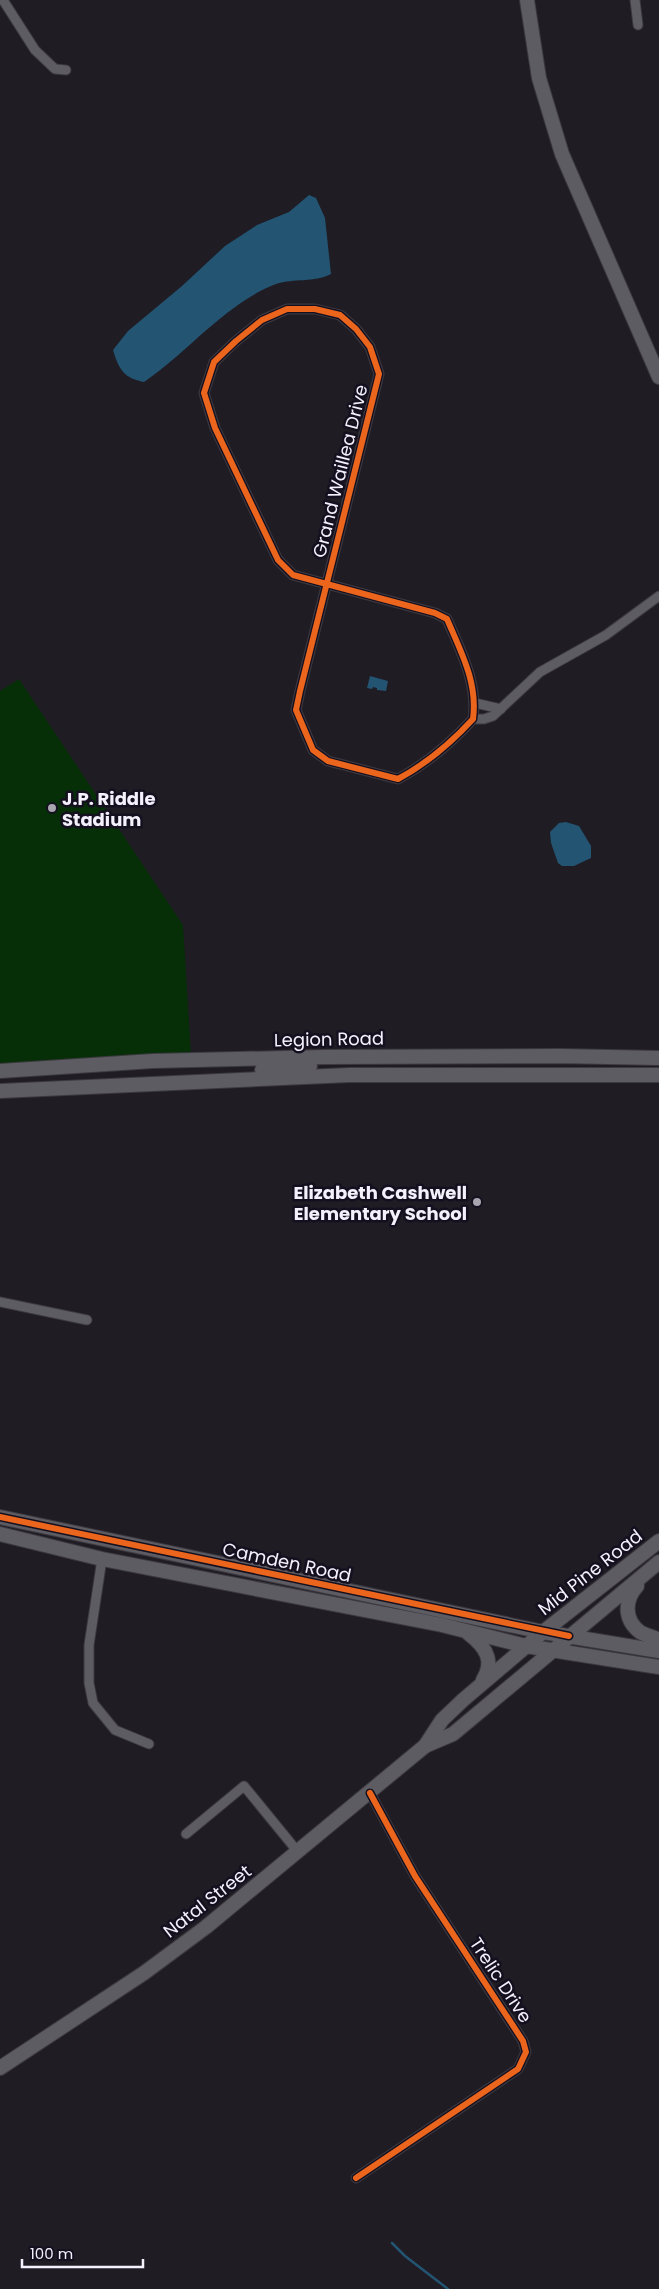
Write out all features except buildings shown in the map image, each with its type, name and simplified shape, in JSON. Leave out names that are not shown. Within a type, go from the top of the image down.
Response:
[{"type":"main road","points":[[527,0],[539,78],[561,152],[659,377]]},
{"type":"main road","points":[[163,1084],[195,1074],[323,1066],[325,1064],[324,1057]]},
{"type":"main road","name":"Legion Road","points":[[0,1071],[153,1061],[324,1057],[659,1058]]},
{"type":"main road","points":[[336,1076],[336,1068],[341,1066],[452,1063],[472,1057]]},
{"type":"main road","points":[[496,1075],[513,1067],[568,1065],[574,1057]]},
{"type":"main road","points":[[577,1075],[580,1066],[659,1065]]},
{"type":"main road","name":"Legion Road","points":[[0,1091],[336,1076],[659,1075]]},
{"type":"main road","name":"Camden Road","points":[[0,1517],[543,1632],[659,1651]]},
{"type":"main road","name":"Camden Road","points":[[0,1534],[102,1559],[464,1631],[526,1646],[659,1667]]},
{"type":"main road","name":"Mid Pine Road","points":[[543,1632],[659,1541]]},
{"type":"main road","points":[[658,1562],[631,1592],[627,1602],[627,1613],[640,1632],[659,1640]]},
{"type":"main road","name":"Mid Pine Road","points":[[569,1636],[658,1562]]},
{"type":"main road","points":[[464,1631],[485,1648],[490,1661],[489,1671],[480,1686]]},
{"type":"main road","name":"Natal Street","points":[[0,2068],[144,1973],[227,1910],[425,1746],[442,1720],[543,1632]]},
{"type":"main road","name":"Natal Street","points":[[425,1746],[453,1734],[569,1636]]},
{"type":"street","points":[[3,0],[35,50],[55,69],[66,70]]},
{"type":"street","points":[[635,0],[638,25]]},
{"type":"street","name":"Grand Waillea Drive","points":[[327,584],[296,710],[313,750],[328,762],[398,779],[417,769],[459,734],[473,719],[475,703],[469,670],[446,619],[434,613],[327,584],[293,575],[278,560],[215,428],[204,393],[214,362],[236,340],[262,320],[287,309],[315,309],[340,315],[370,347],[379,374],[327,584]]},
{"type":"street","points":[[473,719],[484,719],[493,716],[540,672],[606,635],[659,596]]},
{"type":"street","points":[[475,703],[501,709]]},
{"type":"street","points":[[484,719],[488,705]]},
{"type":"street","points":[[0,1302],[87,1320]]},
{"type":"street","points":[[102,1559],[89,1645],[89,1683],[93,1703],[115,1730],[149,1744]]},
{"type":"street","points":[[186,1834],[244,1786],[298,1852]]},
{"type":"street","name":"Trelic Drive","points":[[356,2178],[518,2069],[526,2052],[523,2041],[415,1876],[370,1793]]},
{"type":"green space","name":"J.P. Riddle Stadium","points":[[19,679],[183,925],[191,1054],[0,1067],[0,691]]},
{"type":"water","points":[[309,195],[316,198],[325,218],[331,274],[318,279],[283,282],[258,292],[224,315],[144,382],[132,378],[123,372],[113,350],[128,331],[182,286],[225,246],[257,225],[289,212]]},
{"type":"water","points":[[370,676],[388,681],[386,691],[377,690],[377,688],[373,687],[372,689],[367,688]]},
{"type":"water","points":[[566,822],[579,826],[591,846],[591,858],[574,866],[562,866],[558,863],[551,843],[550,832],[559,823]]},
{"type":"waterway","points":[[392,2243],[405,2256],[448,2289]]},
{"type":"cycle path","points":[[473,719],[438,752],[398,779],[328,761],[313,750],[296,710],[300,691],[379,374],[370,347],[356,329],[340,315],[315,309],[287,309],[262,320],[214,362],[204,393],[215,428],[278,560],[293,575],[435,613],[447,619],[471,680],[474,706],[473,719]]},
{"type":"cycle path","points":[[0,1517],[569,1636]]},
{"type":"cycle path","points":[[356,2178],[518,2069],[526,2052],[523,2041],[415,1876],[370,1793]]},
{"type":"place","name":"J.P. Riddle Stadium","points":[[52,808]]},
{"type":"place","name":"Elizabeth Cashwell Elementary School","points":[[477,1202]]}]
